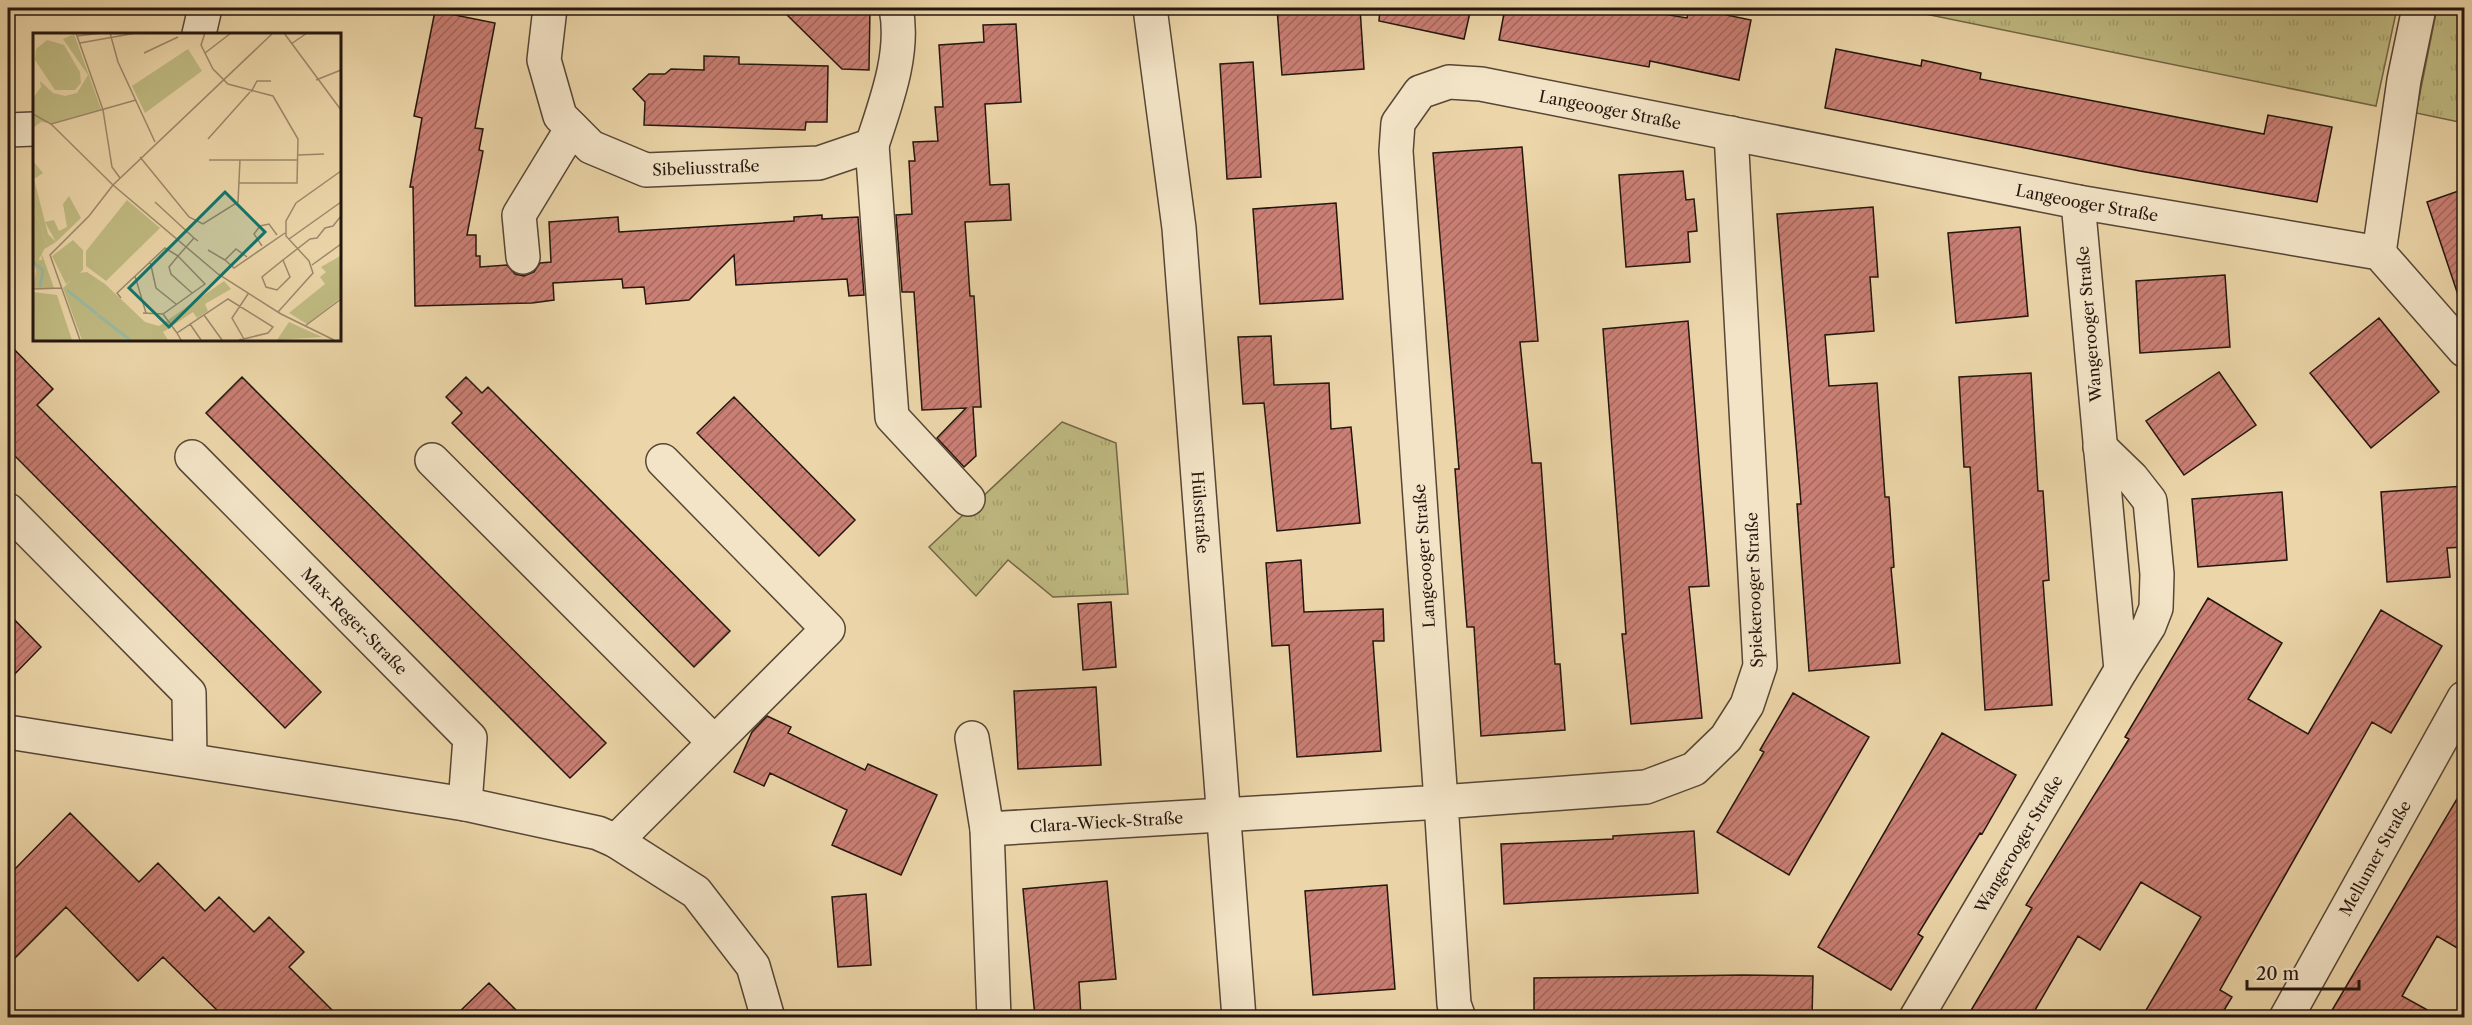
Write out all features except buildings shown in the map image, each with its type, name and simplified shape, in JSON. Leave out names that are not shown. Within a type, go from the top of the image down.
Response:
[{"type":"street","points":[[199,33],[205,8]]},
{"type":"street","name":"Sibeliusstraße","points":[[550,8],[544,60],[560,116],[591,147],[646,170],[819,163],[872,145]]},
{"type":"street","points":[[896,8],[899,22],[891,87],[872,145],[892,417],[969,499]]},
{"type":"street","name":"Hülsstraße","points":[[1150,8],[1179,228],[1239,1017]]},
{"type":"street","points":[[2419,8],[2404,80],[2379,254],[2464,350]]},
{"type":"street","name":"Langeooger Straße","points":[[1459,1017],[1454,1004],[1396,151],[1398,123],[1420,92],[1449,82],[1481,84],[2078,202],[2379,254]]},
{"type":"street","points":[[523,257],[519,215],[572,128]]},
{"type":"street","points":[[8,130],[33,129]]},
{"type":"street","name":"Spiekerooger Straße","points":[[1441,802],[1646,787],[1694,769],[1725,738],[1747,705],[1760,666],[1731,133]]},
{"type":"street","name":"Wangerooger Straße","points":[[2078,202],[2121,670]]},
{"type":"street","name":"Wangerooger Straße","points":[[1916,1017],[2121,670],[2150,626],[2156,608],[2157,574],[2150,501],[2132,478],[2100,447]]},
{"type":"street","name":"Max-Reger-Straße","points":[[192,457],[470,738],[465,804]]},
{"type":"street","points":[[432,460],[714,741]]},
{"type":"street","points":[[616,841],[828,629],[663,460]]},
{"type":"street","points":[[8,510],[189,693],[190,759]]},
{"type":"street","name":"Mellumer Straße","points":[[2286,1017],[2464,698]]},
{"type":"street","points":[[8,732],[465,804],[598,833],[616,841],[696,892],[753,966],[768,1017]]},
{"type":"street","points":[[972,738],[987,829],[994,1017]]},
{"type":"street","points":[[1225,816],[1441,802]]},
{"type":"street","name":"Clara-Wieck-Straße","points":[[987,829],[1225,816]]},
{"type":"green space","points":[[1896,8],[2397,8],[2376,106]]},
{"type":"green space","points":[[2437,8],[2464,8],[2464,123],[2416,113]]},
{"type":"green space","points":[[1062,422],[1116,443],[1128,594],[1053,597],[1008,560],[976,596],[929,547]]}]
